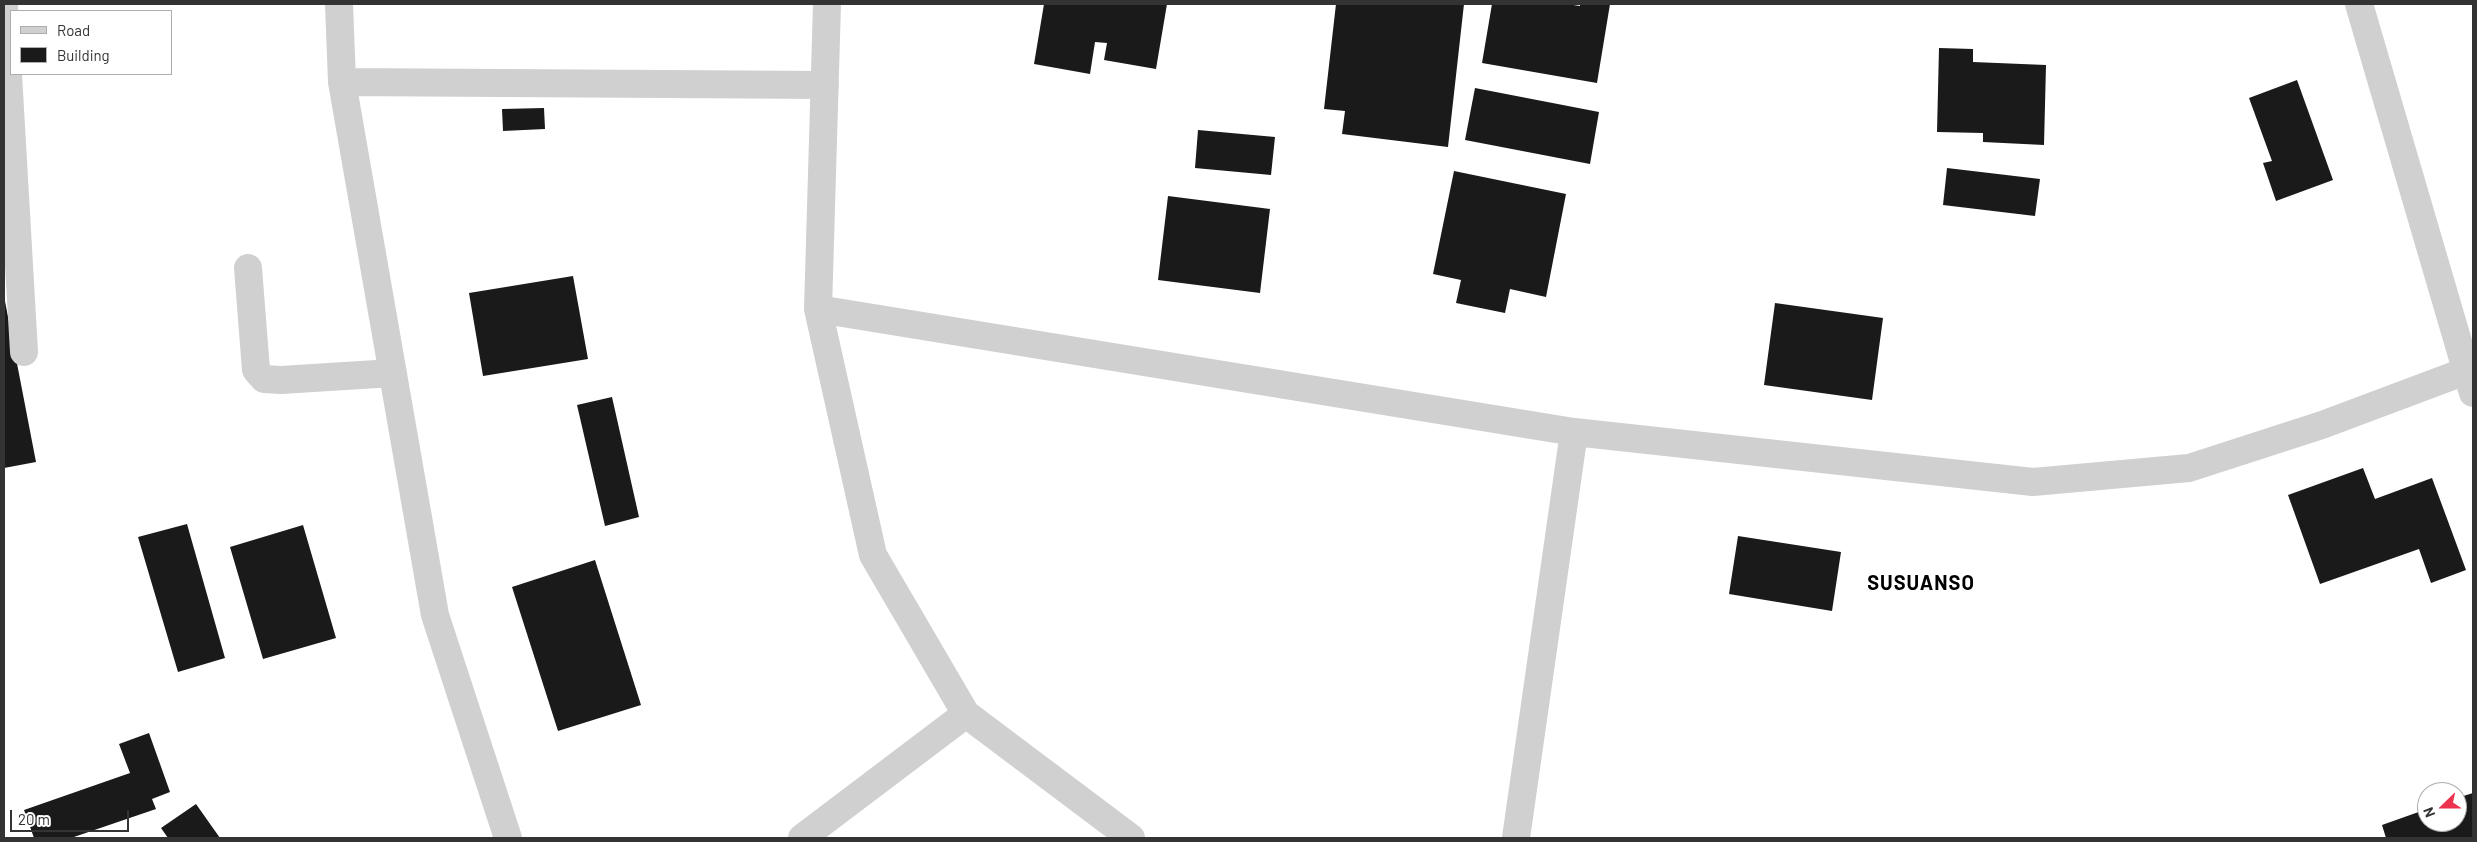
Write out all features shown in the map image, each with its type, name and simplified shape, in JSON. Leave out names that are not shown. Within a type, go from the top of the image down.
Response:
[{"type":"street","points":[[339,4],[342,82],[435,615],[508,838]]},
{"type":"street","points":[[827,4],[818,309],[873,555],[966,714],[1131,838]]},
{"type":"street","points":[[818,309],[1574,432],[2033,482],[2189,468],[2322,425],[2470,382],[2359,4]]},
{"type":"street","points":[[4,5],[24,352]]},
{"type":"street","points":[[342,82],[825,85]]},
{"type":"street","points":[[248,268],[256,370],[264,379],[281,380],[393,373]]},
{"type":"street","points":[[1516,838],[1574,432]]},
{"type":"street","points":[[802,838],[966,714]]},
{"type":"building","points":[[1044,4],[1167,4],[1156,69],[1104,60],[1107,43],[1095,42],[1090,74],[1034,64]]},
{"type":"building","points":[[1336,4],[1464,4],[1448,147],[1342,134],[1345,111],[1324,109]]},
{"type":"building","points":[[1492,4],[1567,4],[1580,6],[1580,4],[1610,4],[1597,83],[1482,63]]},
{"type":"building","points":[[1939,48],[1973,49],[1973,62],[2046,65],[2044,145],[1983,142],[1983,133],[1937,132]]},
{"type":"building","points":[[2297,80],[2333,180],[2276,201],[2263,163],[2272,161],[2249,98]]},
{"type":"building","points":[[1475,88],[1599,112],[1590,164],[1465,140]]},
{"type":"building","points":[[544,108],[545,129],[503,131],[502,109]]},
{"type":"building","points":[[1198,130],[1275,137],[1271,175],[1195,168]]},
{"type":"building","points":[[1947,168],[2040,179],[2035,216],[1943,205]]},
{"type":"building","points":[[1454,171],[1566,194],[1546,297],[1510,289],[1505,313],[1456,303],[1461,280],[1433,274]]},
{"type":"building","points":[[1168,196],[1270,209],[1260,293],[1158,280]]},
{"type":"building","points":[[573,276],[588,359],[483,376],[469,293]]},
{"type":"building","points":[[4,296],[36,462],[4,468]]},
{"type":"building","points":[[1775,303],[1883,318],[1872,400],[1764,385]]},
{"type":"building","points":[[612,397],[639,517],[605,526],[577,405]]},
{"type":"building","points":[[2363,468],[2375,499],[2432,478],[2466,570],[2431,583],[2419,549],[2320,584],[2288,495]]},
{"type":"building","points":[[187,524],[225,658],[178,672],[138,537]]},
{"type":"building","points":[[303,525],[336,638],[263,659],[230,547]]},
{"type":"building","points":[[1738,536],[1841,552],[1832,611],[1729,594]]},
{"type":"building","points":[[595,560],[641,705],[558,731],[512,587]]},
{"type":"building","points":[[149,733],[170,792],[152,799],[156,809],[71,838],[34,838],[24,810],[130,773],[119,744]]},
{"type":"building","points":[[2473,793],[2473,838],[2386,838],[2382,825],[2417,813],[2417,832],[2467,832],[2467,795]]},
{"type":"building","points":[[196,804],[220,838],[168,838],[161,828]]},
{"type":"district","name":"SUSUANSO","points":[[1921,583]]}]
